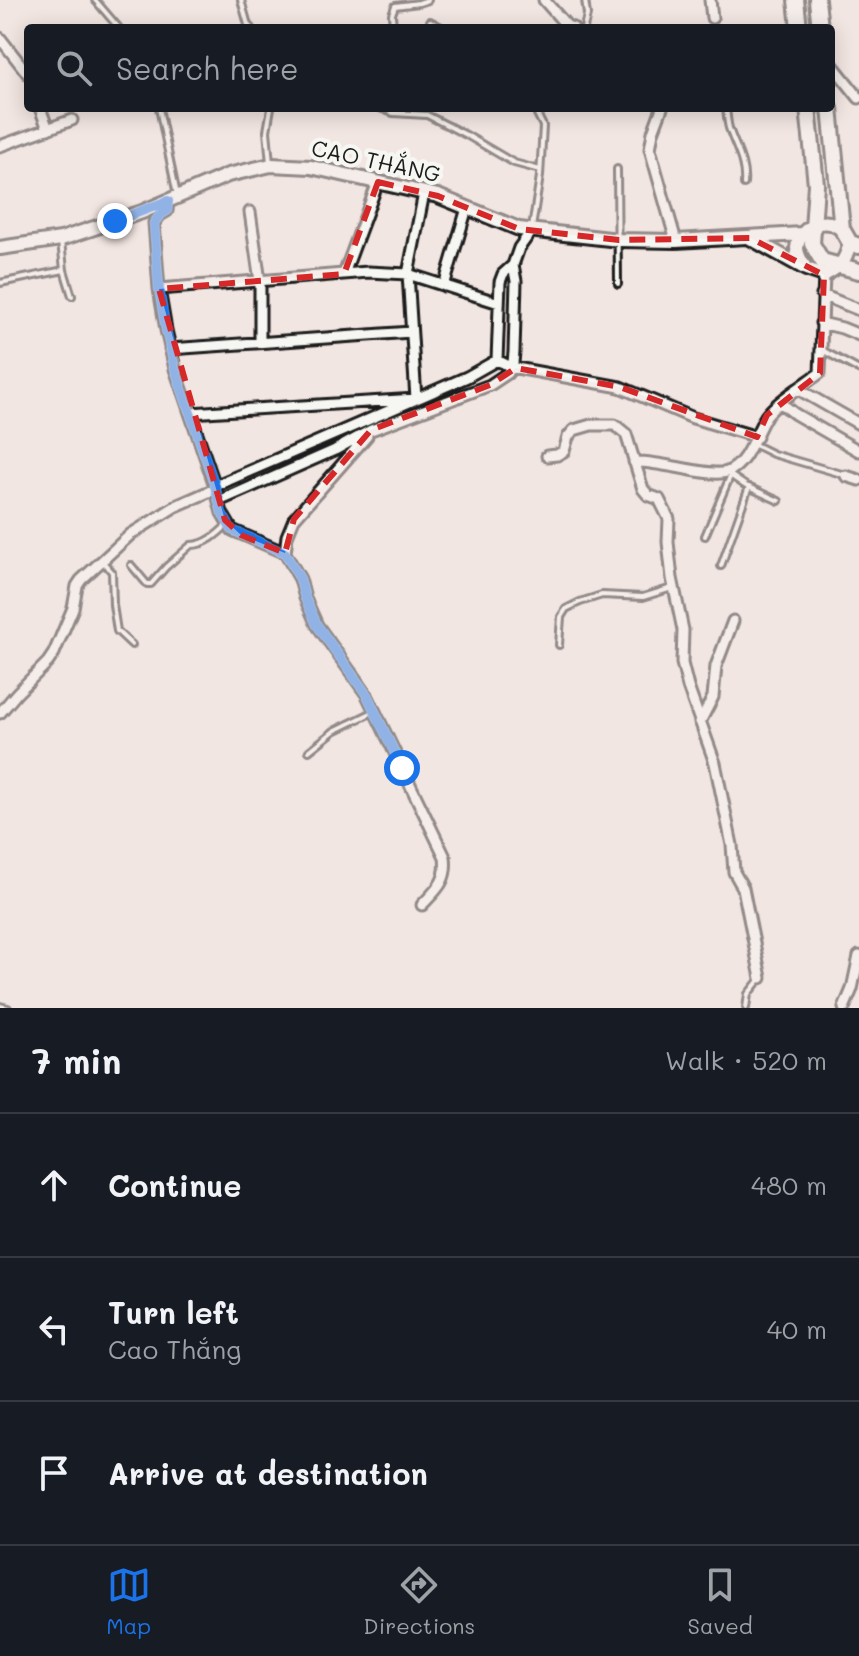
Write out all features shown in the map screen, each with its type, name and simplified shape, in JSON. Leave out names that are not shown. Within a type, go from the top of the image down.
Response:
[{"type":"main road","points":[[796,0],[799,24]]},
{"type":"main road","points":[[817,0],[820,24]]},
{"type":"main road","points":[[806,269],[797,247],[808,229],[816,184],[808,112]]},
{"type":"main road","points":[[750,238],[806,269],[824,275],[840,267],[854,244],[842,229],[830,112]]},
{"type":"main road","name":"CAO THẮNG","points":[[0,248],[61,239],[142,212],[228,175],[271,165],[311,167],[438,196],[519,229],[619,240],[676,241],[750,238],[830,223],[842,229]]},
{"type":"main road","points":[[808,229],[822,261],[859,271]]},
{"type":"street","points":[[544,0],[566,24]]},
{"type":"street","points":[[710,0],[713,23]]},
{"type":"street","points":[[0,38],[24,66]]},
{"type":"street","points":[[835,68],[859,98]]},
{"type":"street","points":[[42,112],[48,129]]},
{"type":"street","points":[[660,112],[650,149],[676,241]]},
{"type":"street","points":[[0,146],[72,120]]},
{"type":"street","points":[[344,274],[378,182]]},
{"type":"street","points":[[416,399],[408,274],[424,193]]},
{"type":"street","points":[[173,199],[167,211],[154,223],[159,289],[170,349],[222,513],[232,530],[285,553],[300,579],[317,625],[367,695],[445,857],[442,883],[422,905]]},
{"type":"street","points":[[444,286],[467,208]]},
{"type":"street","points":[[250,212],[260,281],[260,342]]},
{"type":"street","points":[[497,360],[500,282],[532,230]]},
{"type":"street","points":[[219,501],[335,450],[371,430],[490,385],[508,373],[513,363],[516,281],[513,265]]},
{"type":"street","points":[[159,289],[368,272],[408,274],[499,303]]},
{"type":"street","points":[[634,462],[662,463],[708,473],[732,471],[755,440],[767,415],[820,373],[824,275]]},
{"type":"street","points":[[822,295],[859,310]]},
{"type":"street","points":[[821,323],[859,335]]},
{"type":"street","points":[[170,349],[411,332]]},
{"type":"street","points":[[497,360],[511,367],[620,387],[755,440]]},
{"type":"street","points":[[0,713],[54,653],[73,608],[77,586],[131,534],[176,506],[467,377],[497,360]]},
{"type":"street","points":[[798,389],[859,424]]},
{"type":"street","points":[[190,413],[416,399]]},
{"type":"street","points":[[781,403],[859,451]]},
{"type":"street","points":[[547,456],[564,451],[568,437],[582,426],[615,425],[626,434],[643,489],[648,495],[659,499],[669,519],[668,542],[683,630],[682,663],[715,763],[732,845],[734,872],[743,888],[761,978]]},
{"type":"street","points":[[285,553],[287,536],[294,519],[371,430]]},
{"type":"street","points":[[846,476],[859,480]]},
{"type":"street","points":[[700,722],[713,697],[716,666],[733,621]]},
{"type":"street","points":[[844,1008],[852,989],[859,956]]},
{"type":"lane","points":[[95,0],[116,24]]},
{"type":"lane","points":[[241,0],[248,24]]},
{"type":"lane","points":[[393,24],[395,6],[428,0]]},
{"type":"lane","points":[[585,0],[585,24]]},
{"type":"lane","points":[[430,21],[436,24]]},
{"type":"lane","points":[[160,112],[173,199]]},
{"type":"lane","points":[[270,112],[267,131],[271,165]]},
{"type":"lane","points":[[390,112],[427,115],[514,163],[540,170]]},
{"type":"lane","points":[[532,230],[543,126],[536,112]]},
{"type":"lane","points":[[726,112],[728,127],[741,154],[744,184]]},
{"type":"lane","points":[[617,169],[618,284]]},
{"type":"lane","points":[[61,239],[64,270],[72,296]]},
{"type":"lane","points":[[0,283],[64,270]]},
{"type":"lane","points":[[820,349],[859,370]]},
{"type":"lane","points":[[755,440],[773,454],[846,476]]},
{"type":"lane","points":[[705,536],[732,471],[749,487],[779,501]]},
{"type":"lane","points":[[721,566],[749,487]]},
{"type":"lane","points":[[131,565],[147,584],[151,584],[191,545],[196,546],[215,536],[228,524]]},
{"type":"lane","points":[[101,561],[112,572],[117,631],[132,645]]},
{"type":"lane","points":[[559,645],[561,617],[566,609],[602,595],[643,597],[674,587]]},
{"type":"lane","points":[[309,751],[334,731],[375,711]]},
{"type":"lane","points":[[746,1008],[748,994],[761,978]]},
{"type":"lane","points":[[0,1006],[8,1008]]},
{"type":"highlighted area","points":[[378,182],[438,196],[519,229],[619,240],[750,238],[824,275],[820,373],[767,415],[757,437],[620,387],[516,368],[490,385],[371,430],[294,519],[285,553],[241,535],[225,520],[159,289],[344,274]]},
{"type":"route","points":[[115,221],[168,201],[167,211],[154,223],[159,289],[175,369],[219,506],[232,530],[285,553],[300,579],[317,625],[367,695],[402,768]]}]
